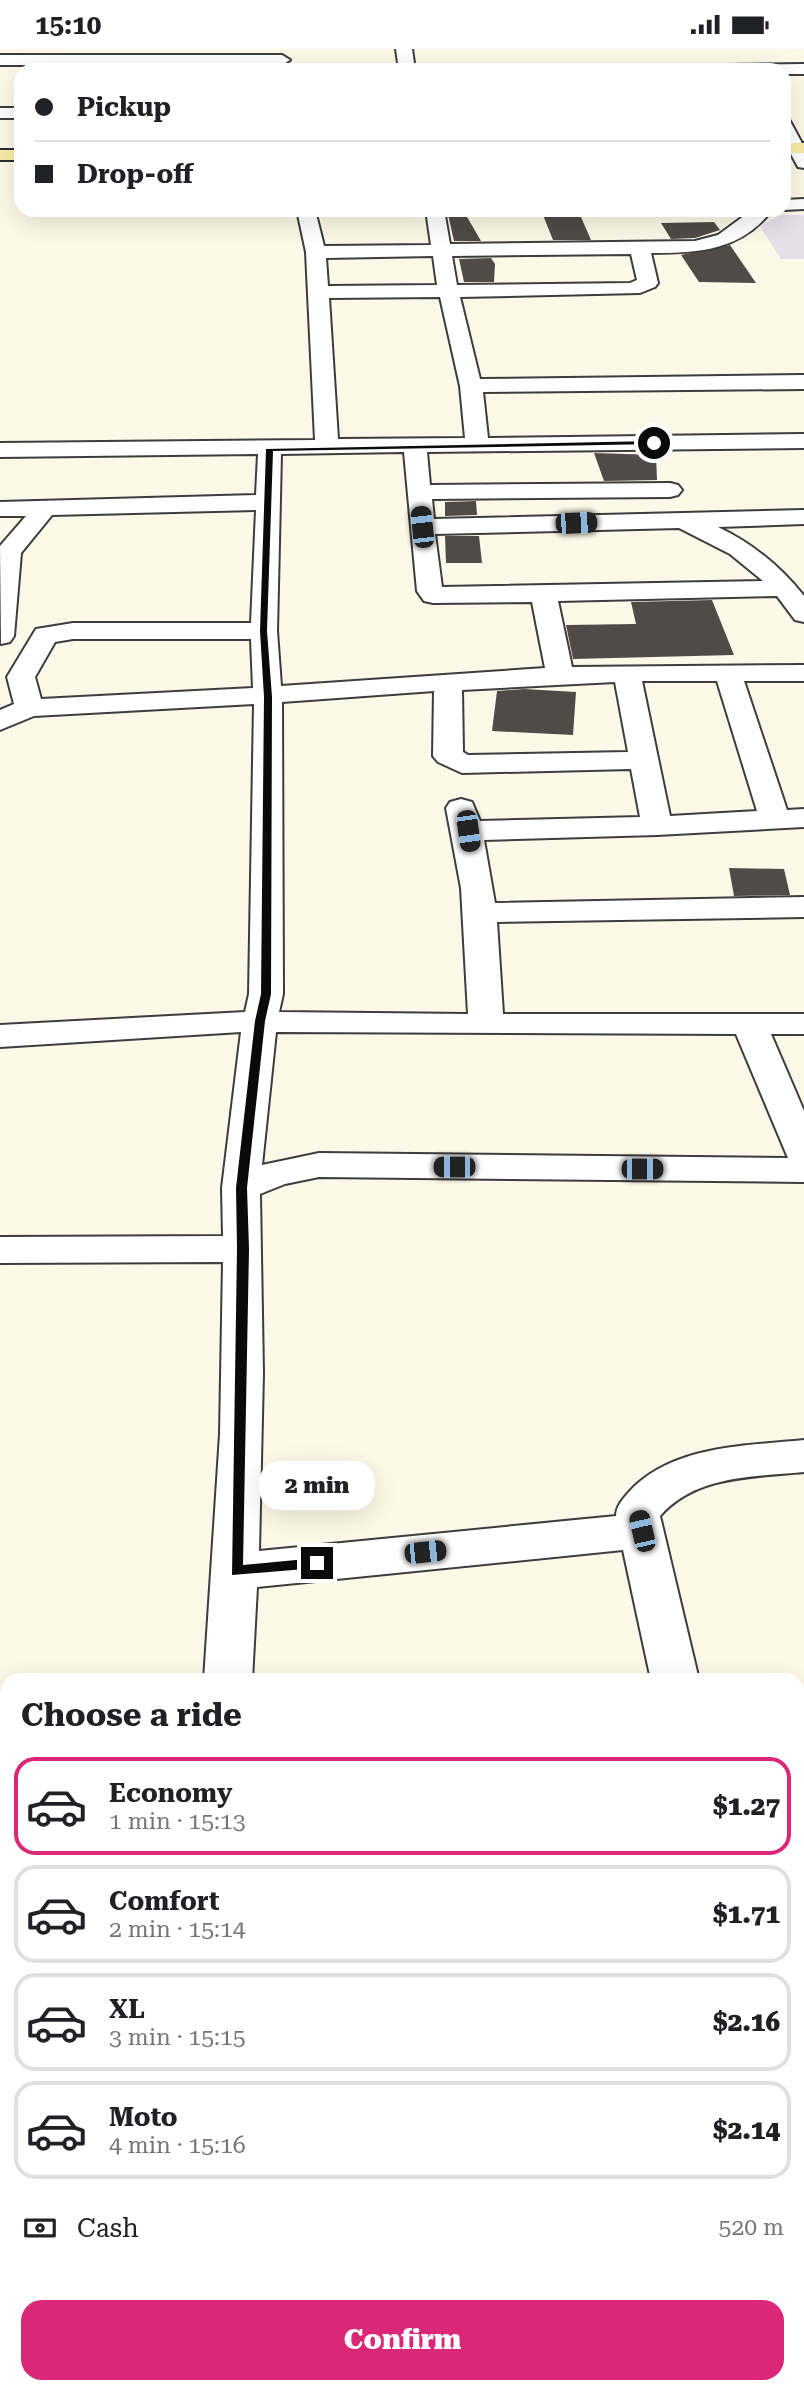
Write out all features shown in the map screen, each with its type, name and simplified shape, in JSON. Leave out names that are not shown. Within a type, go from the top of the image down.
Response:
[{"type":"street","points":[[86,63],[284,55]]},
{"type":"street","points":[[0,60],[19,63]]},
{"type":"street","points":[[791,132],[797,152]]},
{"type":"street","points":[[308,217],[316,252],[327,448]]},
{"type":"street","points":[[436,217],[448,290],[471,386],[477,446]]},
{"type":"street","points":[[316,252],[712,246],[746,228],[756,217]]},
{"type":"street","points":[[318,292],[638,289],[648,283],[640,249]]},
{"type":"street","points":[[471,386],[804,382]]},
{"type":"street","points":[[654,443],[678,521]]},
{"type":"street","points":[[0,450],[654,443],[798,447]]},
{"type":"street","points":[[415,446],[422,527],[430,591],[433,595],[782,588]]},
{"type":"street","points":[[229,1673],[236,1571],[243,1249],[241,1188],[260,1021],[266,994],[268,697],[264,631],[270,449]]},
{"type":"street","points":[[419,492],[670,489]]},
{"type":"street","points":[[0,509],[269,502]]},
{"type":"street","points":[[45,508],[8,552],[1,636],[73,631],[264,631]]},
{"type":"street","points":[[422,527],[804,517]]},
{"type":"street","points":[[678,521],[708,530],[756,560],[804,614]]},
{"type":"street","points":[[729,541],[785,541]]},
{"type":"street","points":[[542,594],[561,678]]},
{"type":"street","points":[[29,708],[7,674],[45,635]]},
{"type":"street","points":[[627,673],[657,827]]},
{"type":"street","points":[[0,721],[29,708],[268,697],[627,673],[804,673]]},
{"type":"street","points":[[486,1024],[479,913],[464,819],[657,827],[790,819],[728,673]]},
{"type":"street","points":[[448,683],[448,756],[462,764],[644,760]]},
{"type":"street","points":[[479,913],[804,907]]},
{"type":"street","points":[[0,1037],[260,1021],[326,1024],[804,1024]]},
{"type":"street","points":[[749,1024],[804,1154]]},
{"type":"street","points":[[241,1188],[276,1173],[319,1165],[804,1170]]},
{"type":"street","points":[[0,1250],[243,1249]]},
{"type":"street","points":[[673,1673],[637,1513],[662,1485],[688,1472],[804,1456]]},
{"type":"street","points":[[236,1571],[642,1531]]},
{"type":"shaded area","points":[[804,215],[804,259],[781,259],[760,226],[776,217]]},
{"type":"building","points":[[449,217],[467,217],[481,241],[454,241]]},
{"type":"building","points":[[544,217],[581,217],[591,240],[553,240]]},
{"type":"building","points":[[714,222],[720,230],[695,238],[671,239],[661,223]]},
{"type":"building","points":[[730,245],[756,283],[699,282],[681,255]]},
{"type":"building","points":[[491,258],[495,264],[494,282],[464,282],[459,259]]},
{"type":"building","points":[[594,453],[656,455],[657,480],[604,481]]},
{"type":"building","points":[[476,501],[477,515],[445,516],[445,502]]},
{"type":"building","points":[[445,536],[479,536],[482,563],[446,563]]},
{"type":"building","points":[[712,600],[734,655],[573,659],[566,625],[636,624],[631,602]]},
{"type":"building","points":[[524,689],[576,692],[573,735],[492,731],[497,691]]},
{"type":"building","points":[[729,868],[784,869],[790,895],[734,896]]},
{"type":"route","points":[[317,1563],[236,1571],[243,1249],[241,1188],[260,1021],[266,994],[268,697],[264,631],[270,449],[654,443]]}]
